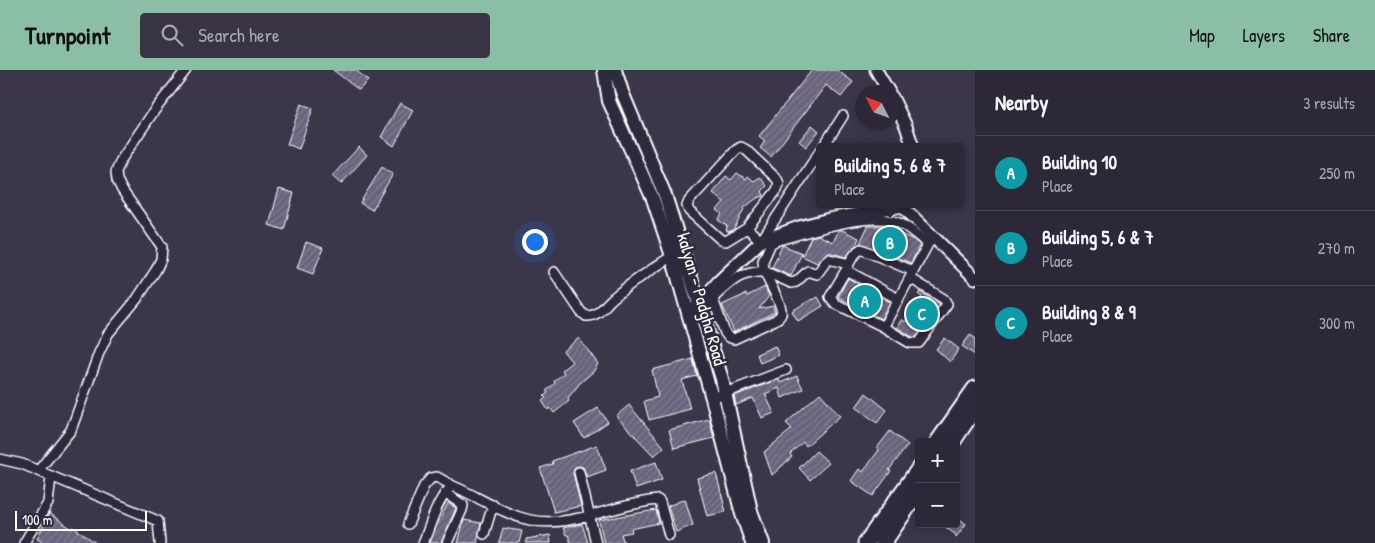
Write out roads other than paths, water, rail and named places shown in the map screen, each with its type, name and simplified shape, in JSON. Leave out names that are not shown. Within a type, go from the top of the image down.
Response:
[{"type":"highway","points":[[941,438],[975,389]]},
{"type":"highway","points":[[955,438],[975,408]]},
{"type":"highway","points":[[866,543],[915,475]]},
{"type":"highway","points":[[883,543],[915,496]]},
{"type":"main road","name":"kalyan - Padgha Road","points":[[604,70],[609,101],[659,197],[672,256],[696,309],[752,543]]},
{"type":"main road","points":[[615,70],[696,309]]},
{"type":"main road","points":[[746,512],[763,543]]},
{"type":"street","points":[[38,471],[71,430],[99,353],[108,334],[137,299],[161,259],[162,247],[122,190],[117,180],[116,172],[121,160],[154,110],[186,70]]},
{"type":"street","points":[[876,70],[885,85]]},
{"type":"street","points":[[900,114],[912,143]]},
{"type":"street","points":[[826,143],[843,116]]},
{"type":"street","points":[[740,148],[745,149],[777,179],[779,184],[747,228],[726,241],[721,240],[689,211],[688,206],[688,202],[740,148]]},
{"type":"street","points":[[696,309],[718,282],[761,241],[816,157]]},
{"type":"street","points":[[761,241],[829,219],[887,208]]},
{"type":"street","points":[[905,208],[931,241]]},
{"type":"street","points":[[713,299],[728,337],[734,339],[776,320],[782,312],[781,306],[764,271],[763,261],[771,243],[868,218],[879,218],[902,224],[931,241],[975,278]]},
{"type":"street","points":[[747,228],[761,241]]},
{"type":"street","points":[[882,326],[885,324],[931,241]]},
{"type":"street","points":[[861,249],[912,274],[947,304],[919,343],[910,343],[882,326],[844,309],[832,301],[830,297],[856,252],[861,249]]},
{"type":"street","points":[[554,272],[582,312],[586,316],[591,316],[597,314],[614,297],[672,256]]},
{"type":"street","points":[[696,309],[713,299],[742,275],[764,271],[791,283],[796,282],[808,271],[817,274],[828,259],[847,267],[854,276],[898,299]]},
{"type":"street","points":[[718,396],[786,370]]},
{"type":"street","points":[[0,459],[22,464],[158,521],[160,543]]},
{"type":"street","points":[[580,472],[596,543]]},
{"type":"street","points":[[24,543],[48,503],[50,477]]},
{"type":"street","points":[[408,524],[424,486],[431,478],[437,477],[512,515],[548,522],[590,516],[658,500],[669,535]]},
{"type":"street","points":[[423,543],[445,493],[453,486]]},
{"type":"street","points":[[445,493],[463,505]]},
{"type":"street","points":[[447,543],[463,505],[473,494]]},
{"type":"street","points":[[484,534],[493,505]]},
{"type":"place","name":"Building 5, 6 & 7","points":[[890,243]]},
{"type":"place","name":"Building 10","points":[[865,301]]},
{"type":"place","name":"Building 8 & 9","points":[[922,314]]}]
